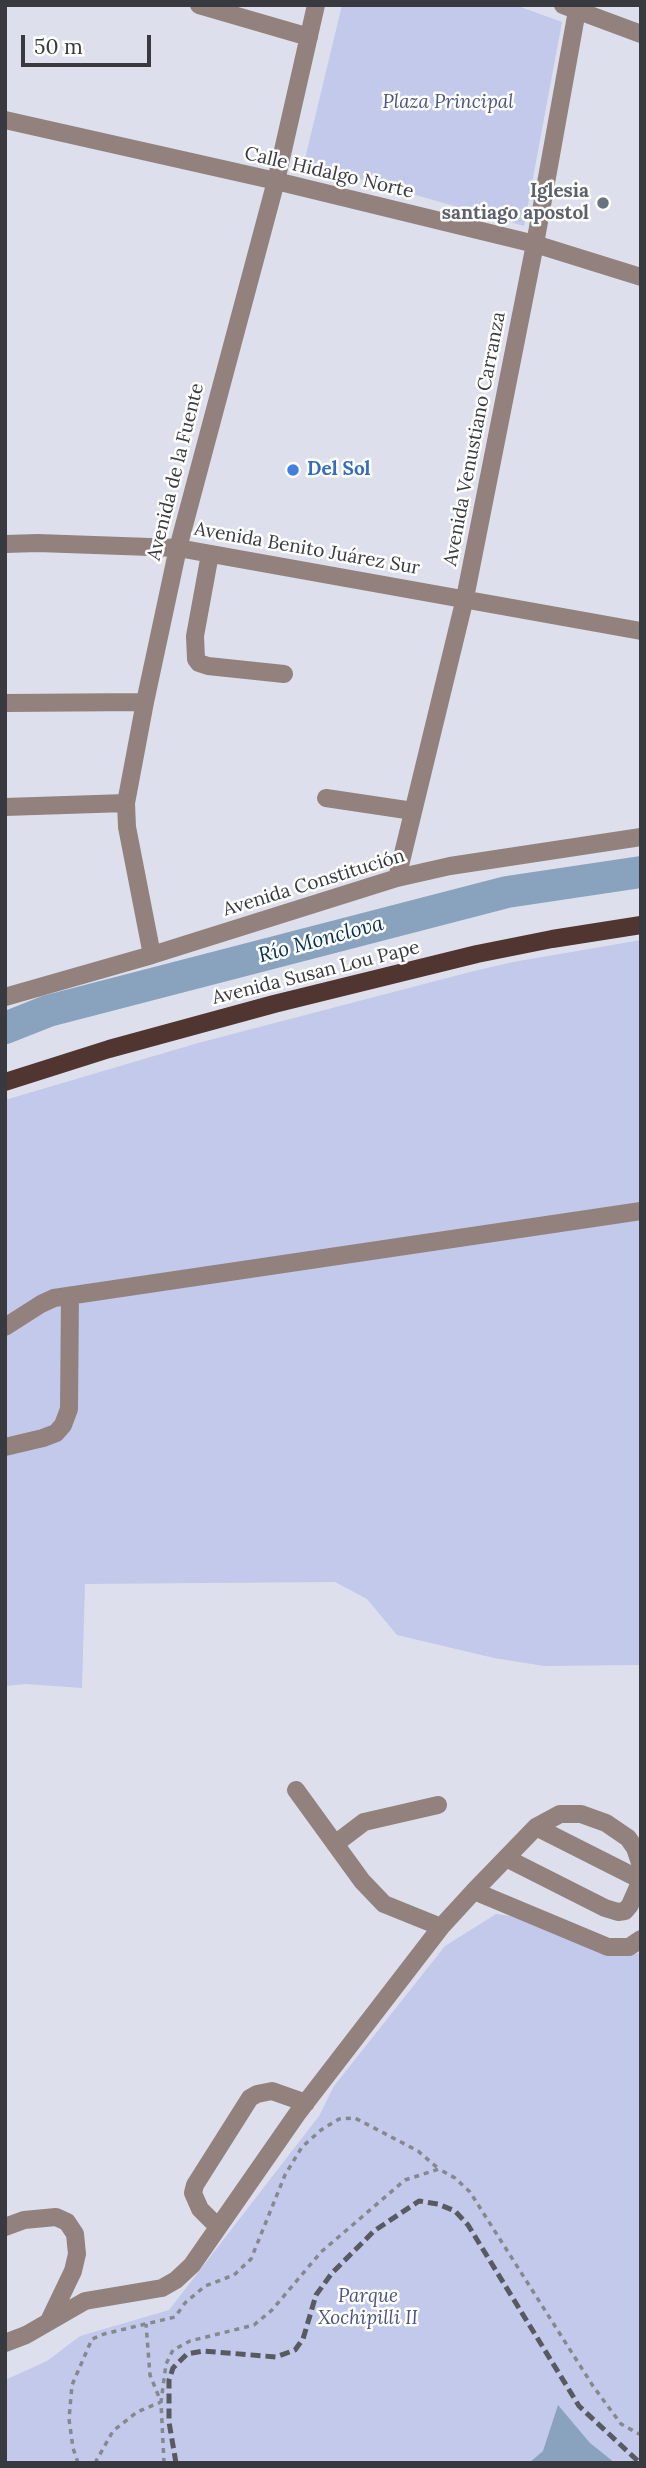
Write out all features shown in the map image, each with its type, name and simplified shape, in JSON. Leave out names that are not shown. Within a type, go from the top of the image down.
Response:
[{"type":"main road","name":"Avenida Susan Lou Pape","points":[[5,1082],[108,1049],[274,1004],[477,954],[641,925]]},
{"type":"street","points":[[199,5],[309,37]]},
{"type":"street","name":"Avenida de la Fuente","points":[[152,955],[127,827],[126,803],[178,548],[276,181],[316,5]]},
{"type":"street","points":[[573,7],[641,34]]},
{"type":"street","name":"Avenida Venustiano Carranza","points":[[397,878],[465,598],[535,244],[573,7]]},
{"type":"street","name":"Calle Hidalgo Norte","points":[[5,120],[276,181],[535,244],[641,277]]},
{"type":"street","name":"Avenida Benito Juárez Sur","points":[[5,544],[38,542],[178,548],[641,631]]},
{"type":"street","points":[[210,554],[195,636],[196,659],[208,666],[284,674]]},
{"type":"street","points":[[5,703],[145,702]]},
{"type":"street","points":[[326,798],[414,811]]},
{"type":"street","points":[[5,807],[126,803]]},
{"type":"street","name":"Avenida Constitución","points":[[5,997],[152,955],[397,878],[450,866],[641,837]]},
{"type":"street","points":[[5,1327],[54,1298],[641,1211]]},
{"type":"street","points":[[5,1447],[43,1438],[55,1433],[63,1425],[69,1409],[70,1296]]},
{"type":"street","points":[[296,1790],[362,1881],[384,1904],[441,1927]]},
{"type":"street","points":[[335,1844],[364,1822],[438,1805]]},
{"type":"street","points":[[5,2343],[85,2301],[162,2288],[176,2280],[192,2265],[306,2103],[441,1927],[474,1891],[536,1827],[560,1814],[581,1814],[606,1823],[628,1838],[635,1848],[641,1867],[641,1880],[628,1909],[618,1912],[506,1858]]},
{"type":"street","points":[[536,1827],[641,1880]]},
{"type":"street","points":[[474,1891],[608,1947],[629,1947],[641,1939]]},
{"type":"street","points":[[218,2227],[200,2209],[193,2193],[195,2185],[250,2098],[272,2091],[306,2103]]},
{"type":"street","points":[[5,2227],[24,2220],[56,2217],[66,2222],[75,2234],[74,2271],[48,2322]]},
{"type":"path","points":[[78,2463],[69,2419],[72,2385],[92,2339],[175,2317],[205,2286],[234,2276],[251,2259],[285,2175],[302,2147],[339,2119],[355,2118],[418,2151],[470,2192],[593,2386],[621,2424],[641,2435]]},
{"type":"path","points":[[164,2463],[161,2402],[166,2364],[173,2350],[190,2340],[254,2325],[272,2310],[321,2252],[405,2180],[439,2169]]},
{"type":"path","points":[[146,2324],[150,2375],[161,2402]]},
{"type":"path","points":[[95,2463],[113,2431],[137,2412],[161,2402]]},
{"type":"green space","name":"Plaza Principal","points":[[342,5],[515,5],[562,22],[524,226],[304,163]]},
{"type":"green space","points":[[641,940],[641,1665],[544,1666],[494,1658],[397,1635],[367,1599],[335,1582],[85,1584],[82,1688],[26,1684],[5,1686],[5,1100],[198,1043],[470,972]]},
{"type":"green space","name":"Parque Xochipilli II","points":[[496,1914],[533,1919],[625,1955],[641,1953],[641,2463],[5,2463],[5,2380],[47,2361],[80,2336],[169,2310],[319,2116],[334,2086],[445,1946]]},
{"type":"shaded area","points":[[558,2405],[590,2443],[615,2463],[529,2463],[543,2451]]},
{"type":"waterway","name":"Río Monclova","points":[[5,1028],[48,1011],[507,892],[641,872]]},
{"type":"railway","points":[[176,2463],[169,2422],[169,2380],[173,2368],[187,2354],[204,2351],[276,2357],[295,2350],[303,2339],[316,2295],[332,2273],[374,2231],[419,2201],[438,2204],[455,2211],[468,2225],[579,2406],[640,2463]]},
{"type":"place","name":"Iglesia santiago apostol","points":[[603,203]]},
{"type":"place","name":"Del Sol","points":[[293,470]]}]
